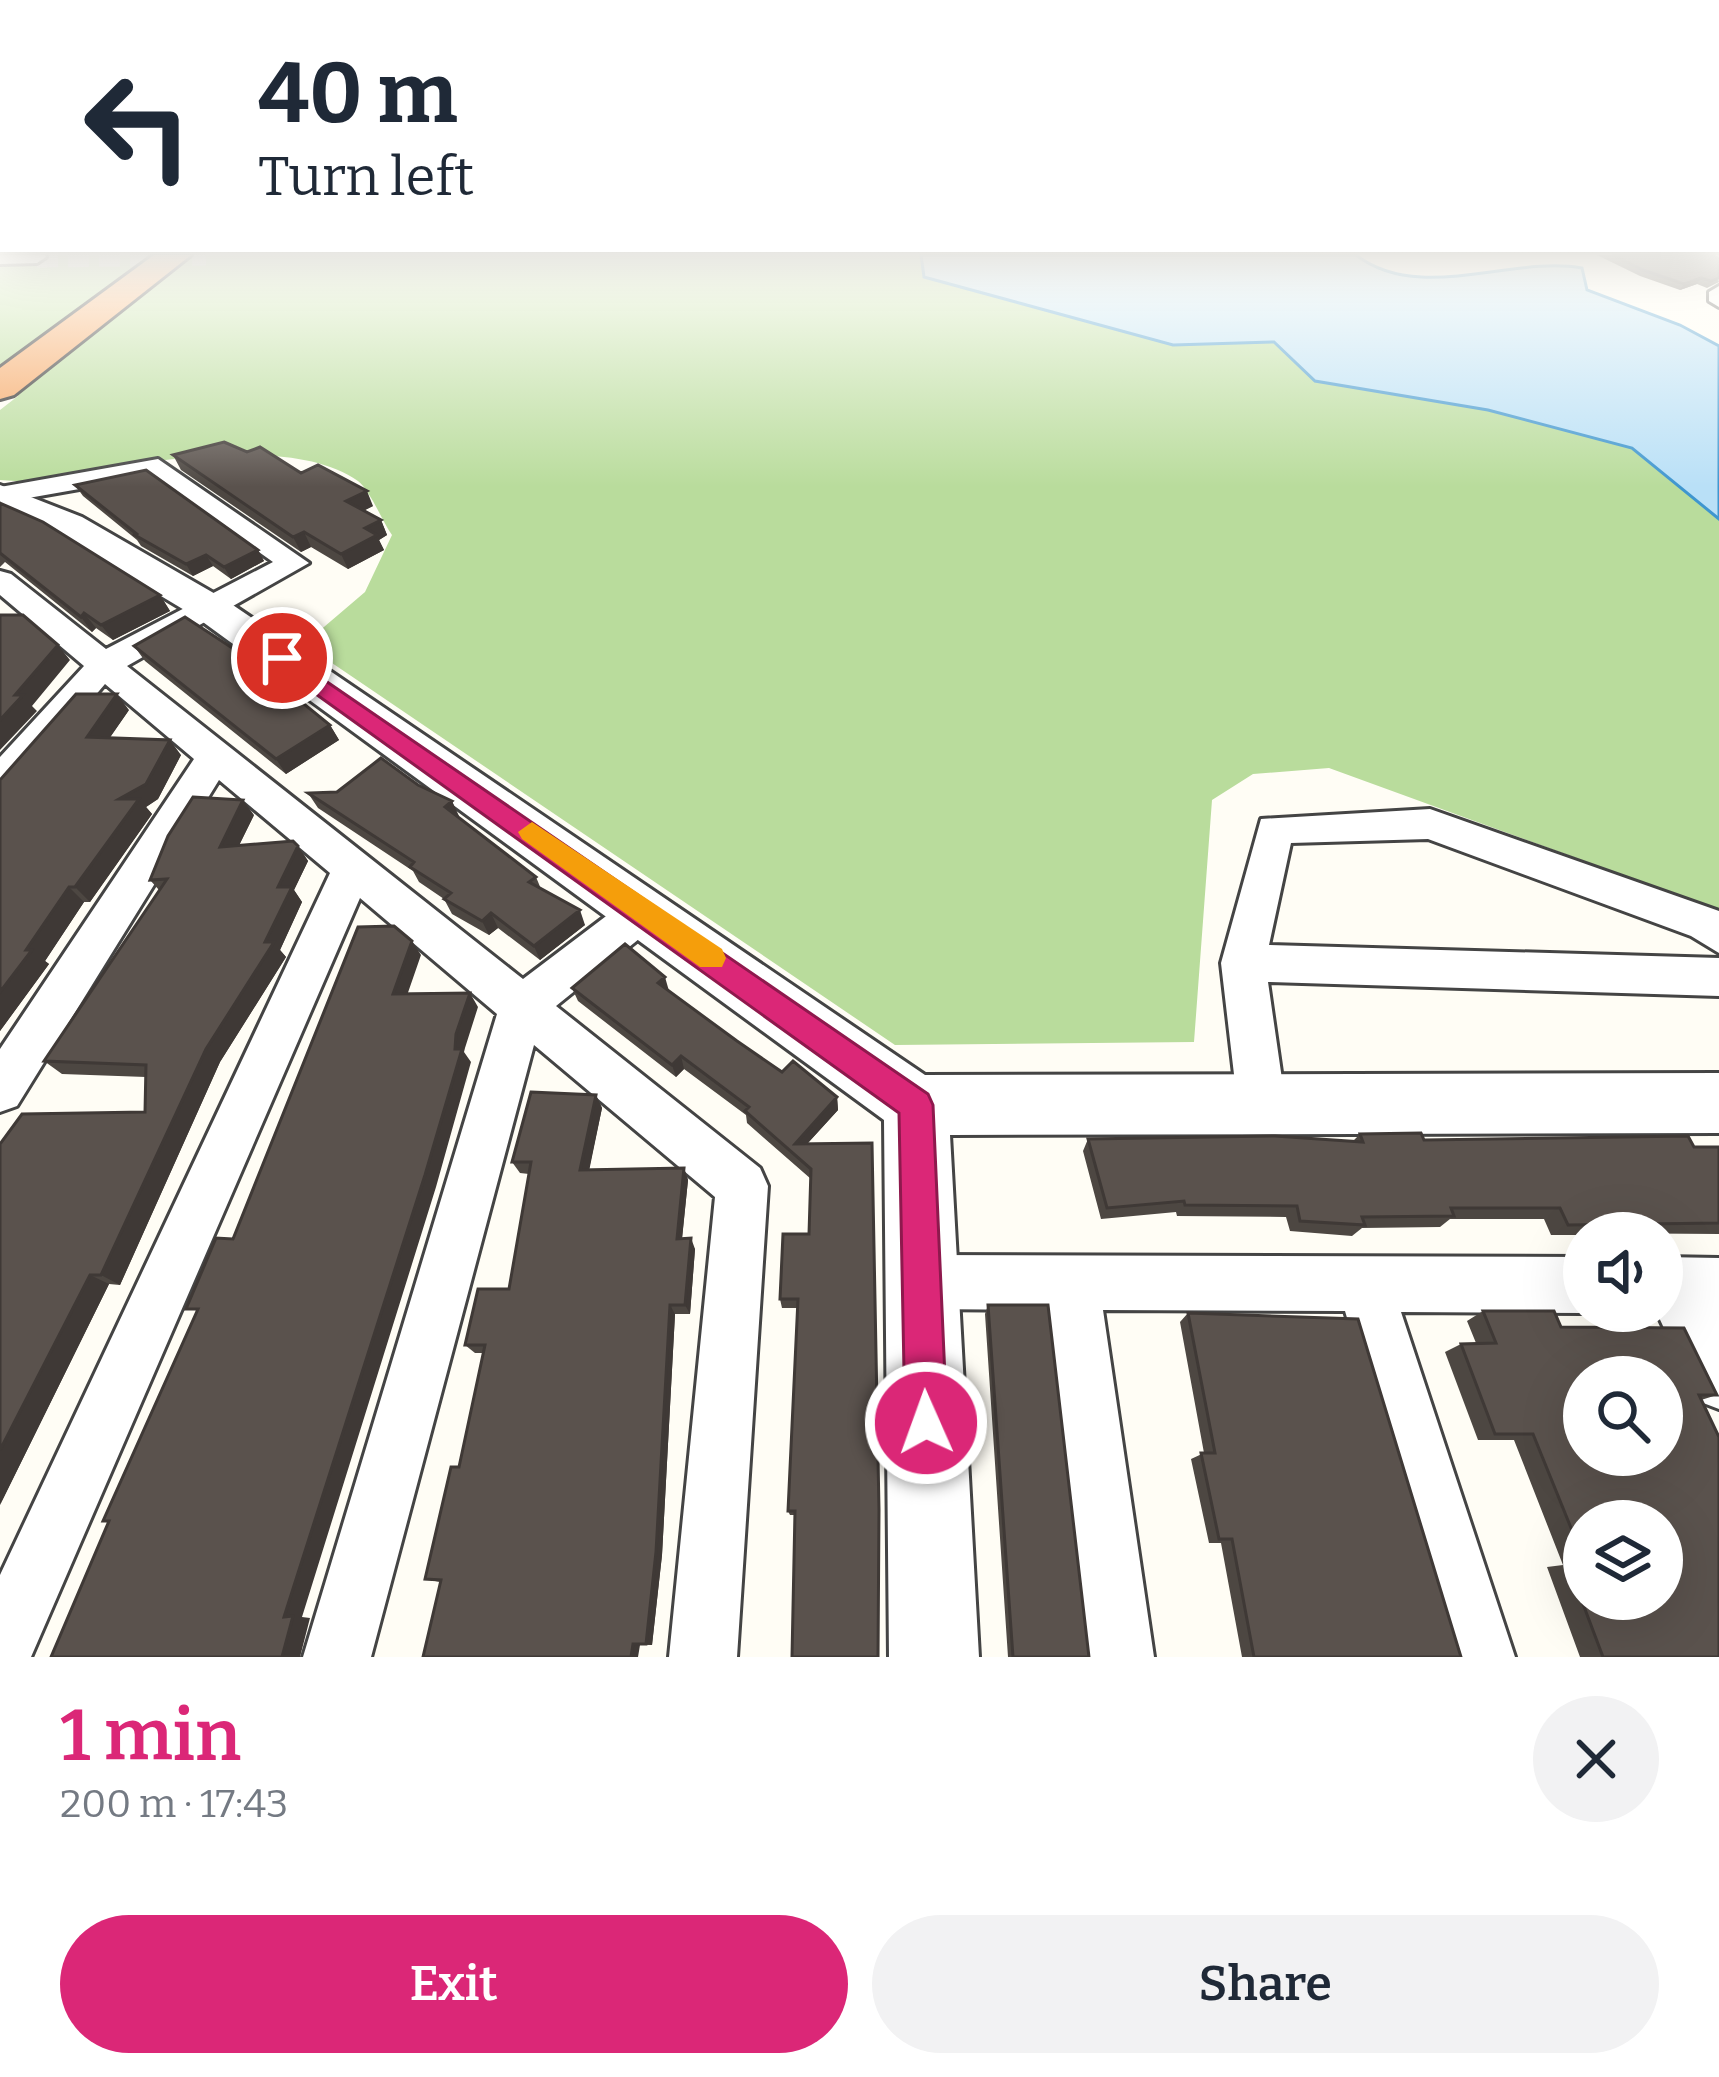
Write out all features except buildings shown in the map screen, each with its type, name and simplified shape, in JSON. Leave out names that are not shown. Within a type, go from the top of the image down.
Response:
[{"type":"highway","points":[[0,362],[40,332]]},
{"type":"highway","points":[[0,387],[72,332]]},
{"type":"street","points":[[0,495],[158,467],[295,563],[132,645],[76,690],[0,782]]},
{"type":"street","points":[[0,495],[69,525],[209,608],[645,910],[916,1105],[1261,1100],[1719,1102]]},
{"type":"street","points":[[2,585],[742,1186],[703,1657]]},
{"type":"street","points":[[0,1090],[216,755]]},
{"type":"street","points":[[1261,1100],[1243,963],[1275,829],[1430,824],[1706,924],[1719,935]]},
{"type":"street","points":[[0,1650],[353,867]]},
{"type":"street","points":[[337,1657],[522,1006],[645,910]]},
{"type":"street","points":[[1243,963],[1719,977]]},
{"type":"street","points":[[916,1105],[934,1657]]},
{"type":"street","points":[[922,1282],[1563,1285]]},
{"type":"street","points":[[1072,1283],[1120,1657]]},
{"type":"street","points":[[1364,1283],[1481,1657]]},
{"type":"street","points":[[1684,1285],[1719,1380]]},
{"type":"green space","points":[[0,332],[1126,332],[1172,345],[1274,342],[1315,381],[1488,410],[1632,448],[1719,519],[1719,910],[1329,768],[1253,774],[1212,800],[1194,1042],[895,1045],[304,644],[365,592],[392,535],[358,481],[326,466],[288,457],[244,455],[152,462],[31,482],[0,480],[0,410],[18,396],[0,394]]},
{"type":"water","points":[[1127,332],[1694,332],[1719,346],[1719,519],[1632,448],[1488,410],[1315,381],[1274,342],[1173,345]]},
{"type":"slow traffic","points":[[532,832],[711,958]]},
{"type":"route","points":[[282,658],[916,1105],[926,1423]]}]
